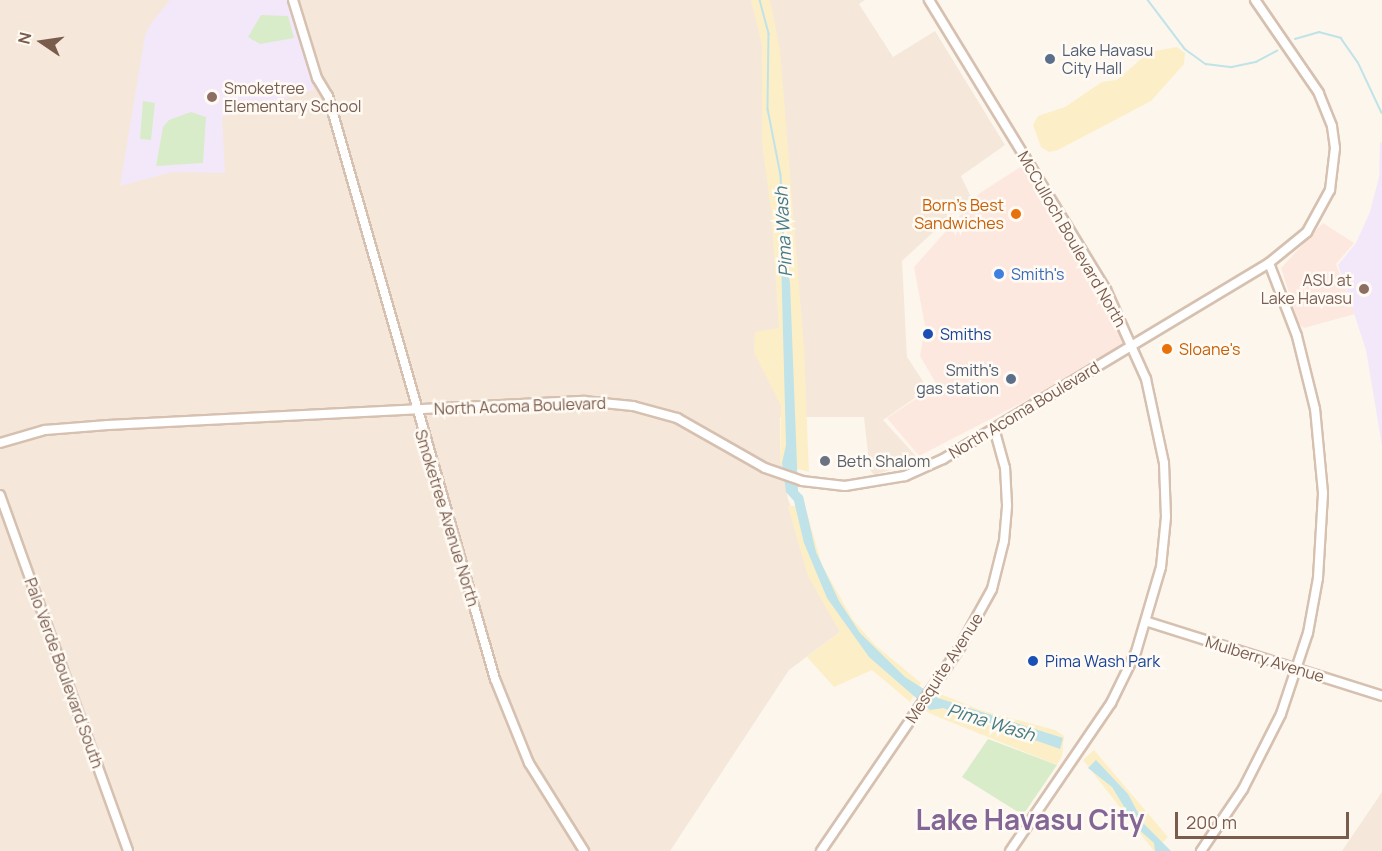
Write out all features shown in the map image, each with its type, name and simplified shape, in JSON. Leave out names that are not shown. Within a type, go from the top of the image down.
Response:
[{"type":"main road","name":"Smoketree Avenue North","points":[[293,0],[316,78],[328,96],[415,410],[508,717],[545,794],[584,851]]},
{"type":"main road","name":"McCulloch Boulevard North","points":[[929,0],[1106,290],[1133,344],[1155,408],[1164,463],[1163,548],[1148,622],[1111,703],[1010,851]]},
{"type":"main road","name":"North Acoma Boulevard","points":[[0,443],[63,428],[584,401],[633,406],[696,427],[781,475],[845,486],[915,473],[1269,263],[1294,246],[1318,217],[1330,189],[1335,148],[1327,109],[1319,93],[1256,0]]},
{"type":"main road","points":[[1201,851],[1257,765],[1298,669],[1318,578],[1322,465],[1315,409],[1298,336],[1269,263]]},
{"type":"main road","name":"Mesquite Avenue","points":[[821,851],[965,640],[992,589],[1004,541],[1007,505],[1002,456],[994,428]]},
{"type":"main road","name":"Palo Verde Boulevard South","points":[[0,495],[128,851]]},
{"type":"main road","name":"Mulberry Avenue","points":[[1148,622],[1382,696]]},
{"type":"shaded area","points":[[0,0],[865,0],[859,4],[893,57],[935,31],[1005,145],[961,176],[971,197],[902,261],[907,357],[928,389],[883,420],[916,456],[915,462],[874,475],[870,470],[864,417],[780,417],[780,452],[788,499],[840,632],[789,670],[670,851],[0,851]]},
{"type":"shaded area","name":"Smoketree Elementary School","points":[[170,0],[288,0],[314,90],[222,117],[225,173],[172,172],[120,186],[145,36],[150,25]]},
{"type":"shaded area","name":"ASU at Lake Havasu","points":[[1380,142],[1382,143],[1382,446],[1366,350],[1338,265],[1356,243],[1370,212],[1379,177]]},
{"type":"shaded area","points":[[1022,166],[1126,343],[1056,385],[919,456],[887,418],[937,385],[920,356],[925,326],[914,267],[980,193]]},
{"type":"shaded area","points":[[1323,223],[1354,243],[1336,264],[1355,314],[1304,328],[1299,324],[1281,268]]},
{"type":"shaded area","points":[[1382,792],[1382,851],[1342,851]]},
{"type":"green space","points":[[261,15],[288,16],[294,38],[260,44],[248,37]]},
{"type":"green space","points":[[143,101],[155,103],[151,140],[140,139]]},
{"type":"green space","points":[[191,112],[206,117],[203,163],[156,166],[163,127],[169,120]]},
{"type":"green space","points":[[988,739],[1057,765],[1023,815],[962,777]]},
{"type":"sand","points":[[751,0],[770,0],[780,50],[804,349],[809,472],[780,464],[781,406],[754,352],[755,332],[779,328],[771,209],[762,143],[762,45]]},
{"type":"sand","points":[[1177,47],[1185,53],[1184,64],[1151,101],[1058,150],[1049,152],[1041,147],[1033,125],[1038,116],[1065,107],[1102,82],[1117,80],[1149,52]]},
{"type":"sand","points":[[788,506],[805,506],[822,565],[853,620],[875,645],[921,683],[910,702],[872,670],[834,687],[807,657],[840,632],[808,576]]},
{"type":"sand","points":[[938,693],[980,710],[1055,730],[1064,736],[1062,756],[1057,765],[926,711]]},
{"type":"sand","points":[[1094,750],[1168,837],[1154,851],[1083,760]]},
{"type":"water","points":[[784,249],[790,283],[798,491],[803,496],[816,552],[839,601],[860,633],[905,677],[938,698],[1063,738],[1060,749],[943,708],[930,710],[869,657],[827,598],[804,543],[794,501],[786,492],[782,463],[786,445],[781,258]]},
{"type":"water","points":[[1096,760],[1128,794],[1144,824],[1171,851],[1155,851],[1154,843],[1137,828],[1112,787],[1088,768]]},
{"type":"waterway","name":"Pima Wash","points":[[760,0],[769,34],[768,109],[781,175],[784,251]]},
{"type":"waterway","points":[[1148,0],[1185,49],[1206,64],[1232,67],[1256,62],[1277,51]]},
{"type":"waterway","points":[[1295,39],[1319,32],[1341,38],[1358,62],[1382,113]]},
{"type":"place","name":"Lake Havasu City Hall","points":[[1050,59]]},
{"type":"place","name":"Smoketree Elementary School","points":[[212,97]]},
{"type":"place","name":"Born's Best Sandwiches","points":[[1016,214]]},
{"type":"place","name":"Smith's","points":[[999,274]]},
{"type":"place","name":"ASU at Lake Havasu","points":[[1364,289]]},
{"type":"place","name":"Smiths","points":[[928,334]]},
{"type":"place","name":"Sloane's","points":[[1167,349]]},
{"type":"place","name":"Smith's gas station","points":[[1011,379]]},
{"type":"place","name":"Beth Shalom","points":[[825,461]]},
{"type":"place","name":"Pima Wash Park","points":[[1033,661]]},
{"type":"district","name":"Lake Havasu City","points":[[1030,819]]}]
